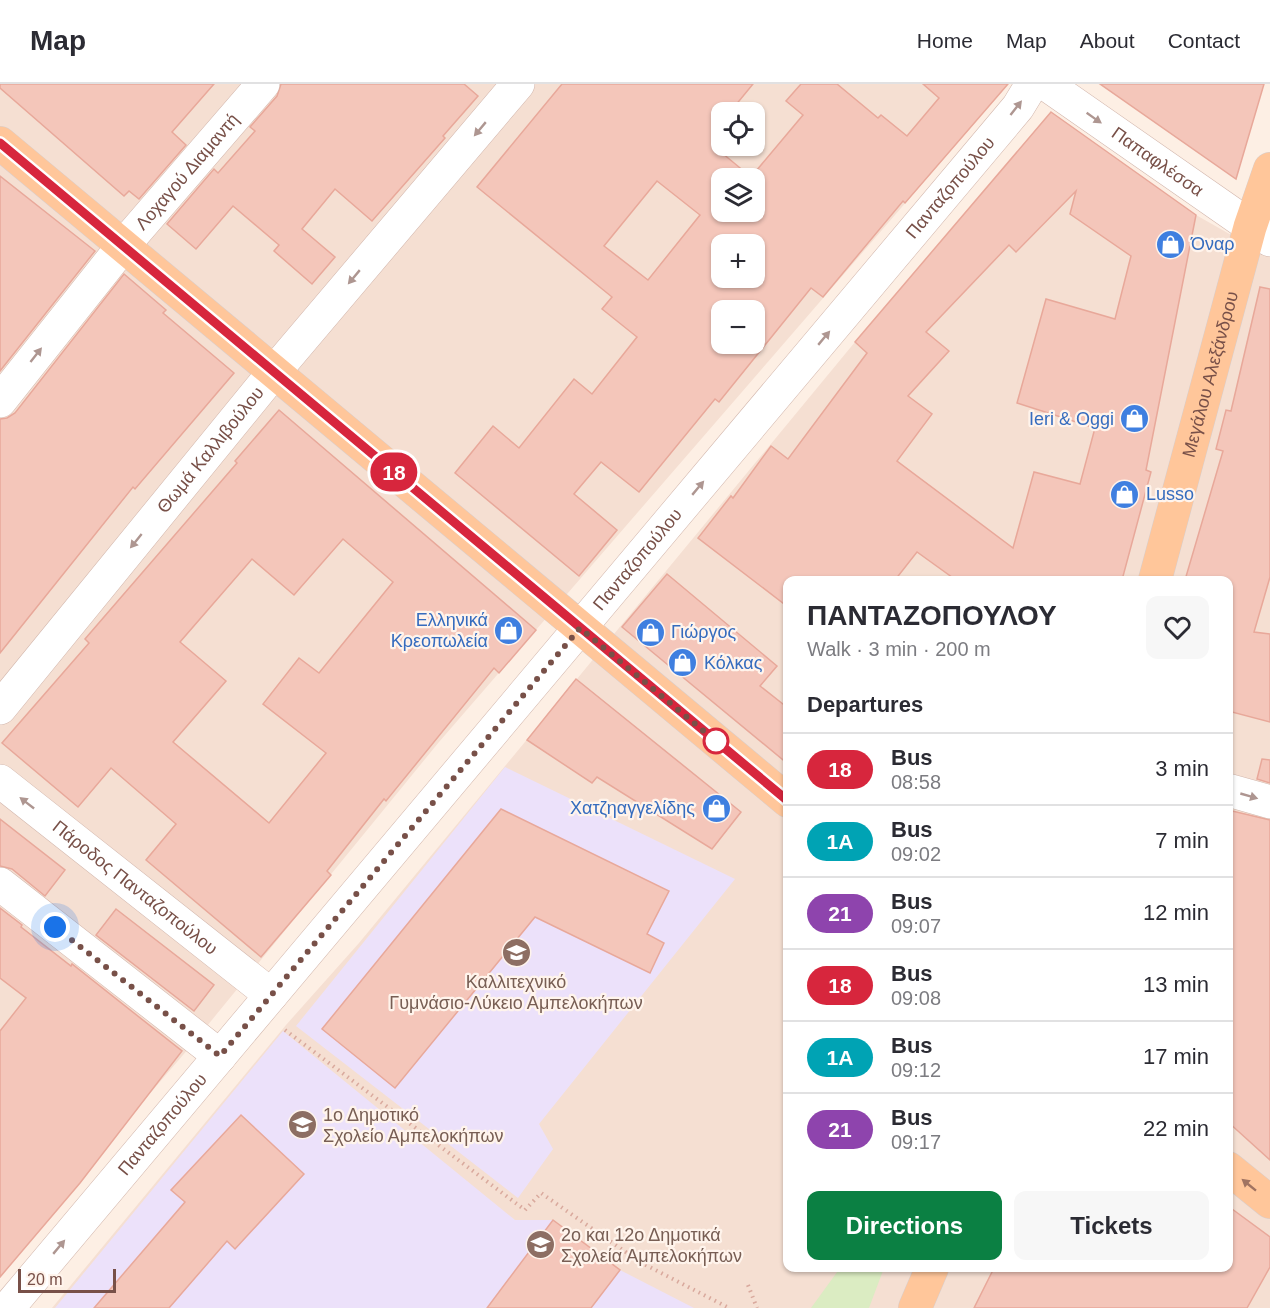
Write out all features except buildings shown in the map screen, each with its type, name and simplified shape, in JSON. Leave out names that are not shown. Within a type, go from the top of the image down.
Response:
[{"type":"main road","points":[[0,143],[783,797]]},
{"type":"main road","name":"Μεγάλου Αλεξάνδρου","points":[[1156,576],[1260,233],[1270,169]]},
{"type":"main road","points":[[1233,1172],[1270,1202]]},
{"type":"main road","points":[[915,1308],[930,1272]]},
{"type":"street","name":"Λοχαγού Διαμαντή","points":[[0,401],[123,246],[262,84]]},
{"type":"street","name":"Θωμά Καλλιβούλου","points":[[0,708],[274,372],[518,84]]},
{"type":"street","name":"Πανταζοπούλου","points":[[7,1308],[1018,106],[1032,84]]},
{"type":"street","name":"Παπαφλέσσα","points":[[1046,84],[1260,233]]},
{"type":"street","name":"Πάροδος Πανταζοπούλου","points":[[0,781],[265,1002]]},
{"type":"street","points":[[1233,791],[1270,802]]},
{"type":"street","points":[[0,884],[220,1056]]},
{"type":"street","points":[[0,1303],[7,1308]]},
{"type":"path","points":[[265,1002],[525,1210],[541,1193],[640,1262],[729,1308]]},
{"type":"path","points":[[748,1285],[757,1308]]},
{"type":"shaded area","points":[[0,84],[1006,84],[439,742],[189,1048],[0,1268]]},
{"type":"shaded area","points":[[1051,112],[1196,215],[1270,257],[1270,1308],[52,1308],[286,1025],[359,943],[855,342]]},
{"type":"shaded area","name":"Καλλιτεχνικό Γυμνάσιο-Λύκειο Αμπελοκήπων","points":[[505,767],[735,879],[539,1124],[553,1149],[518,1198],[296,1026]]},
{"type":"shaded area","name":"1ο Δημοτικό Σχολείο Αμπελοκήπων","points":[[283,1031],[515,1220],[553,1220],[620,1270],[694,1308],[55,1308]]},
{"type":"green space","points":[[837,1272],[882,1272],[869,1308],[811,1308]]},
{"type":"bus line","name":"18","points":[[0,143],[783,797]]},
{"type":"place","name":"Όναρ","points":[[1170,244]]},
{"type":"place","name":"Ieri & Oggi","points":[[1135,419]]},
{"type":"place","name":"Lusso","points":[[1125,494]]},
{"type":"place","name":"Ελληνικά Κρεοπωλεία","points":[[509,630]]},
{"type":"place","name":"Γιώργος","points":[[650,632]]},
{"type":"place","name":"Κόλκας","points":[[683,663]]},
{"type":"place","name":"Χατζηαγγελίδης","points":[[716,808]]},
{"type":"place","name":"Καλλιτεχνικό Γυμνάσιο-Λύκειο Αμπελοκήπων","points":[[516,953]]},
{"type":"place","name":"1ο Δημοτικό Σχολείο Αμπελοκήπων","points":[[302,1125]]},
{"type":"place","name":"2ο και 12ο Δημοτικά Σχολεία Αμπελοκήπων","points":[[540,1245]]},
{"type":"route","points":[[55,927],[220,1056],[580,628],[718,743],[716,741]]}]
